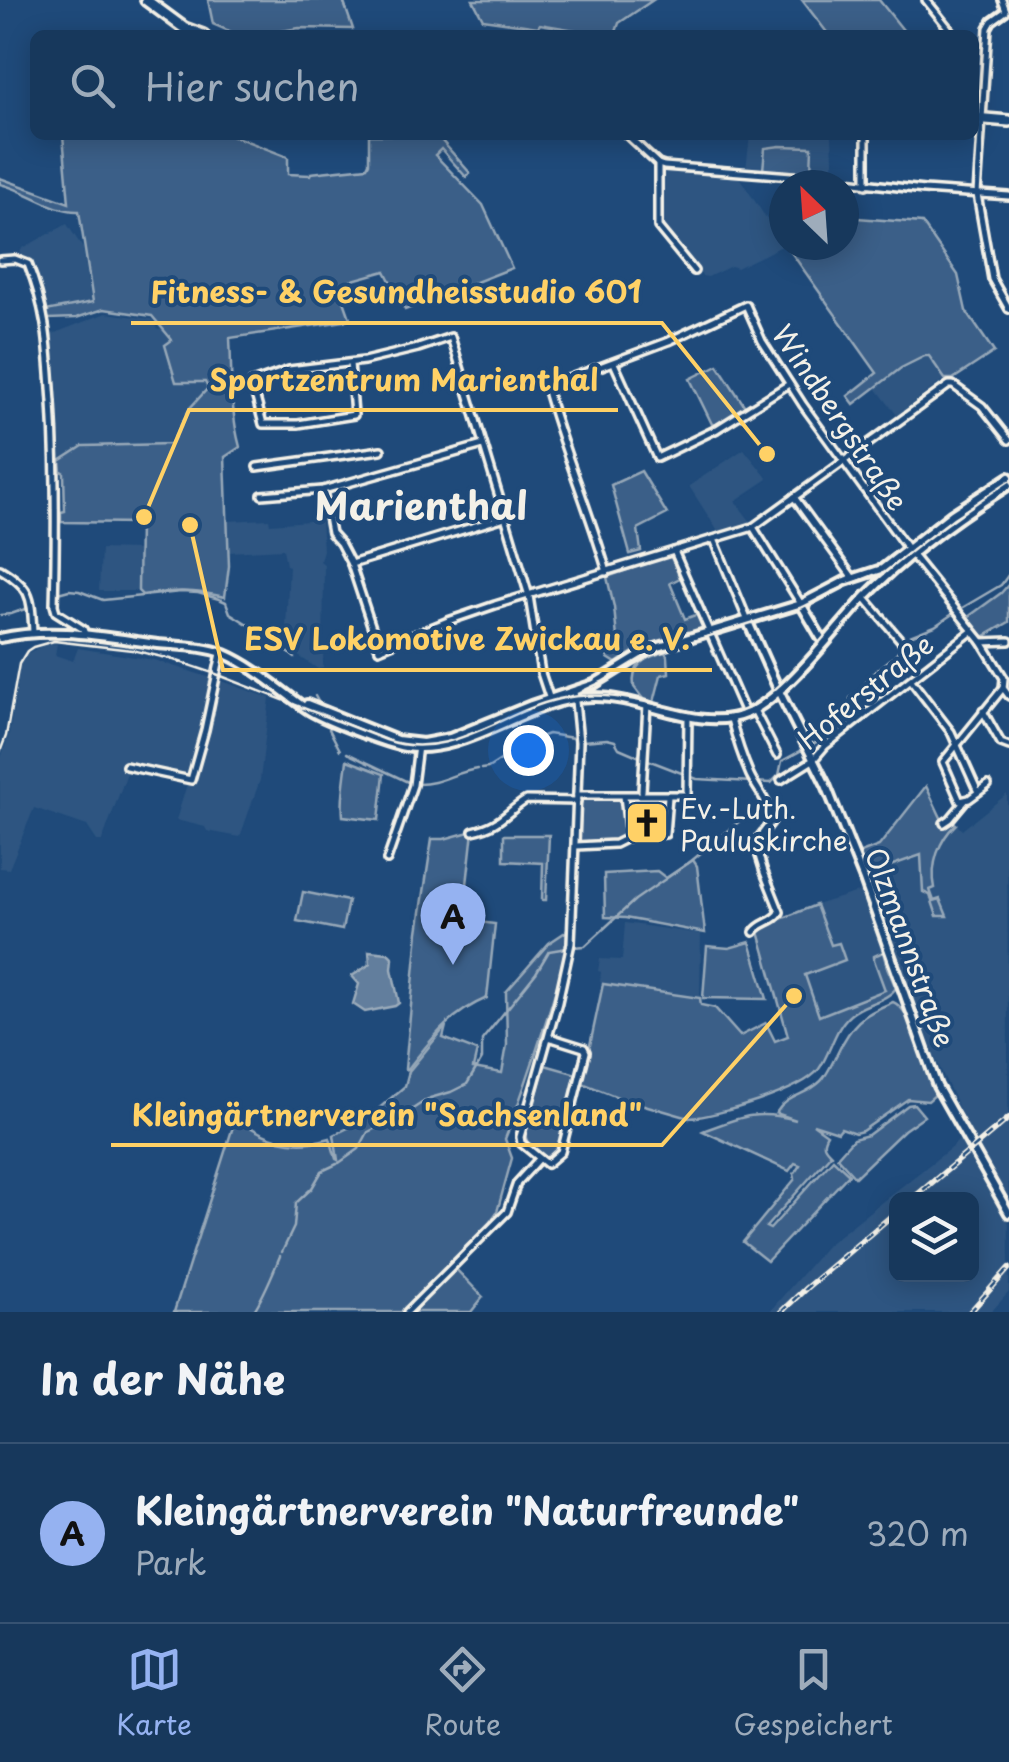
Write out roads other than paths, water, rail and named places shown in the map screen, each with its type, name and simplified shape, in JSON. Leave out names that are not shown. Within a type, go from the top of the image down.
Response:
[{"type":"main road","points":[[146,0],[189,30]]},
{"type":"main road","points":[[979,118],[1009,121]]},
{"type":"main road","points":[[0,638],[33,632],[86,634],[221,652],[313,713],[390,743],[436,746],[461,740],[577,692],[650,650],[801,604],[853,578],[882,569],[1009,481]]},
{"type":"main road","points":[[577,692],[647,704],[688,716],[731,718],[750,712],[780,692],[910,552]]},
{"type":"main road","points":[[801,604],[824,643]]},
{"type":"main road","name":"Olzmannstraße","points":[[748,622],[826,785],[937,1086],[1009,1213]]},
{"type":"main road","points":[[594,684],[596,697]]},
{"type":"street","points":[[926,0],[950,30]]},
{"type":"street","points":[[979,110],[990,24],[1006,11],[1002,0]]},
{"type":"street","points":[[979,46],[987,46]]},
{"type":"street","points":[[632,140],[658,164],[1009,196]]},
{"type":"street","points":[[866,140],[866,185]]},
{"type":"street","points":[[978,140],[977,194],[992,279],[1009,310]]},
{"type":"street","points":[[658,164],[658,227],[694,271]]},
{"type":"street","points":[[0,260],[15,259],[28,264],[46,322],[56,457],[54,604],[56,612],[86,634]]},
{"type":"street","name":"Windbergstraße","points":[[614,363],[746,305],[789,384],[910,552],[982,642],[1004,678],[1003,688],[1009,696]]},
{"type":"street","points":[[350,363],[354,415],[298,424],[263,424],[252,383],[289,370],[350,363],[451,337],[529,596],[540,672],[550,700]]},
{"type":"street","points":[[607,572],[546,386],[614,363],[657,458],[789,384]]},
{"type":"street","points":[[323,490],[331,533],[352,564],[379,649],[448,621],[753,527],[946,386],[953,385],[982,406],[1009,440]]},
{"type":"street","points":[[262,495],[323,490],[482,445]]},
{"type":"street","points":[[258,468],[381,450]]},
{"type":"street","points":[[794,497],[853,578]]},
{"type":"street","points":[[352,564],[506,517]]},
{"type":"street","points":[[753,527],[801,604]]},
{"type":"street","points":[[714,539],[748,622]]},
{"type":"street","points":[[674,551],[750,712],[778,755]]},
{"type":"street","points":[[0,569],[25,587],[33,632]]},
{"type":"street","points":[[866,598],[903,643]]},
{"type":"street","name":"Hoferstraße","points":[[781,780],[972,632]]},
{"type":"street","points":[[982,642],[1009,641]]},
{"type":"street","points":[[126,766],[191,780],[221,652]]},
{"type":"street","points":[[911,680],[942,718],[978,792]]},
{"type":"street","points":[[964,801],[957,797],[943,762],[1003,688]]},
{"type":"street","points":[[548,1037],[586,1052],[561,1152],[550,1164],[539,1160],[521,1143],[520,1137],[570,952],[579,738],[577,692]]},
{"type":"street","points":[[642,792],[647,704]]},
{"type":"street","points":[[983,712],[1001,743],[1009,746]]},
{"type":"street","points":[[474,831],[502,821],[526,800],[687,795],[688,716]]},
{"type":"street","points":[[731,718],[752,780],[773,817],[755,843],[780,912],[754,932]]},
{"type":"street","points":[[387,860],[413,783],[418,746]]},
{"type":"street","points":[[944,822],[964,801],[988,785]]},
{"type":"street","points":[[624,796],[628,837]]},
{"type":"street","points":[[576,846],[615,844],[628,837],[665,834],[668,796]]},
{"type":"street","points":[[407,1312],[507,1212],[516,1183],[539,1160]]},
{"type":"waterway","points":[[962,608],[1001,585],[1009,574]]},
{"type":"waterway","points":[[58,593],[79,591],[103,600],[198,593],[226,602],[230,613],[295,658]]},
{"type":"waterway","points":[[0,615],[25,609]]},
{"type":"waterway","points":[[858,693],[910,636],[954,613]]},
{"type":"waterway","points":[[848,718],[850,698],[854,695]]},
{"type":"waterway","points":[[315,696],[320,705]]},
{"type":"waterway","points":[[329,729],[340,750]]},
{"type":"waterway","points":[[481,769],[548,734],[573,738]]},
{"type":"waterway","points":[[648,760],[697,779],[771,783],[779,775],[782,761],[824,738]]},
{"type":"waterway","points":[[583,741],[615,741],[619,748],[640,757]]},
{"type":"waterway","points":[[347,753],[410,783]]},
{"type":"waterway","points":[[416,784],[477,769]]},
{"type":"waterway","points":[[574,947],[585,946],[635,900],[690,862],[764,801]]},
{"type":"waterway","points":[[430,1098],[467,1084],[482,1059],[482,1040],[549,951],[567,948]]},
{"type":"waterway","points":[[339,1163],[359,1149],[368,1132],[428,1099]]},
{"type":"waterway","points":[[282,1252],[294,1227],[296,1203],[322,1171],[337,1164]]},
{"type":"waterway","points":[[253,1312],[280,1256]]},
{"type":"tram line","points":[[0,752],[19,664],[33,647],[54,641],[171,659],[386,740],[409,745],[453,740],[537,705],[572,697],[625,698],[711,714],[739,712],[756,704],[790,675],[886,572],[1009,481]]},
{"type":"tram line","points":[[583,691],[645,656],[803,607],[874,575]]},
{"type":"railway","points":[[921,1192],[1009,1118]]},
{"type":"railway","points":[[781,1312],[889,1218]]},
{"type":"railway","points":[[970,1312],[1009,1268]]},
{"type":"place","name":"Fitness- & Gesundheisstudio 601","points":[[767,454]]},
{"type":"place","name":"Sportzentrum Marienthal","points":[[144,517]]},
{"type":"place","name":"ESV Lokomotive Zwickau e. V.","points":[[190,525]]},
{"type":"place","name":"Ev.-Luth. Pauluskirche","points":[[647,823]]},
{"type":"place","name":"Kleingärtnerverein \"Naturfreunde\"","points":[[453,965]]},
{"type":"place","name":"Kleingärtnerverein \"Sachsenland\"","points":[[794,996]]},
{"type":"district","name":"Marienthal","points":[[421,504]]}]
